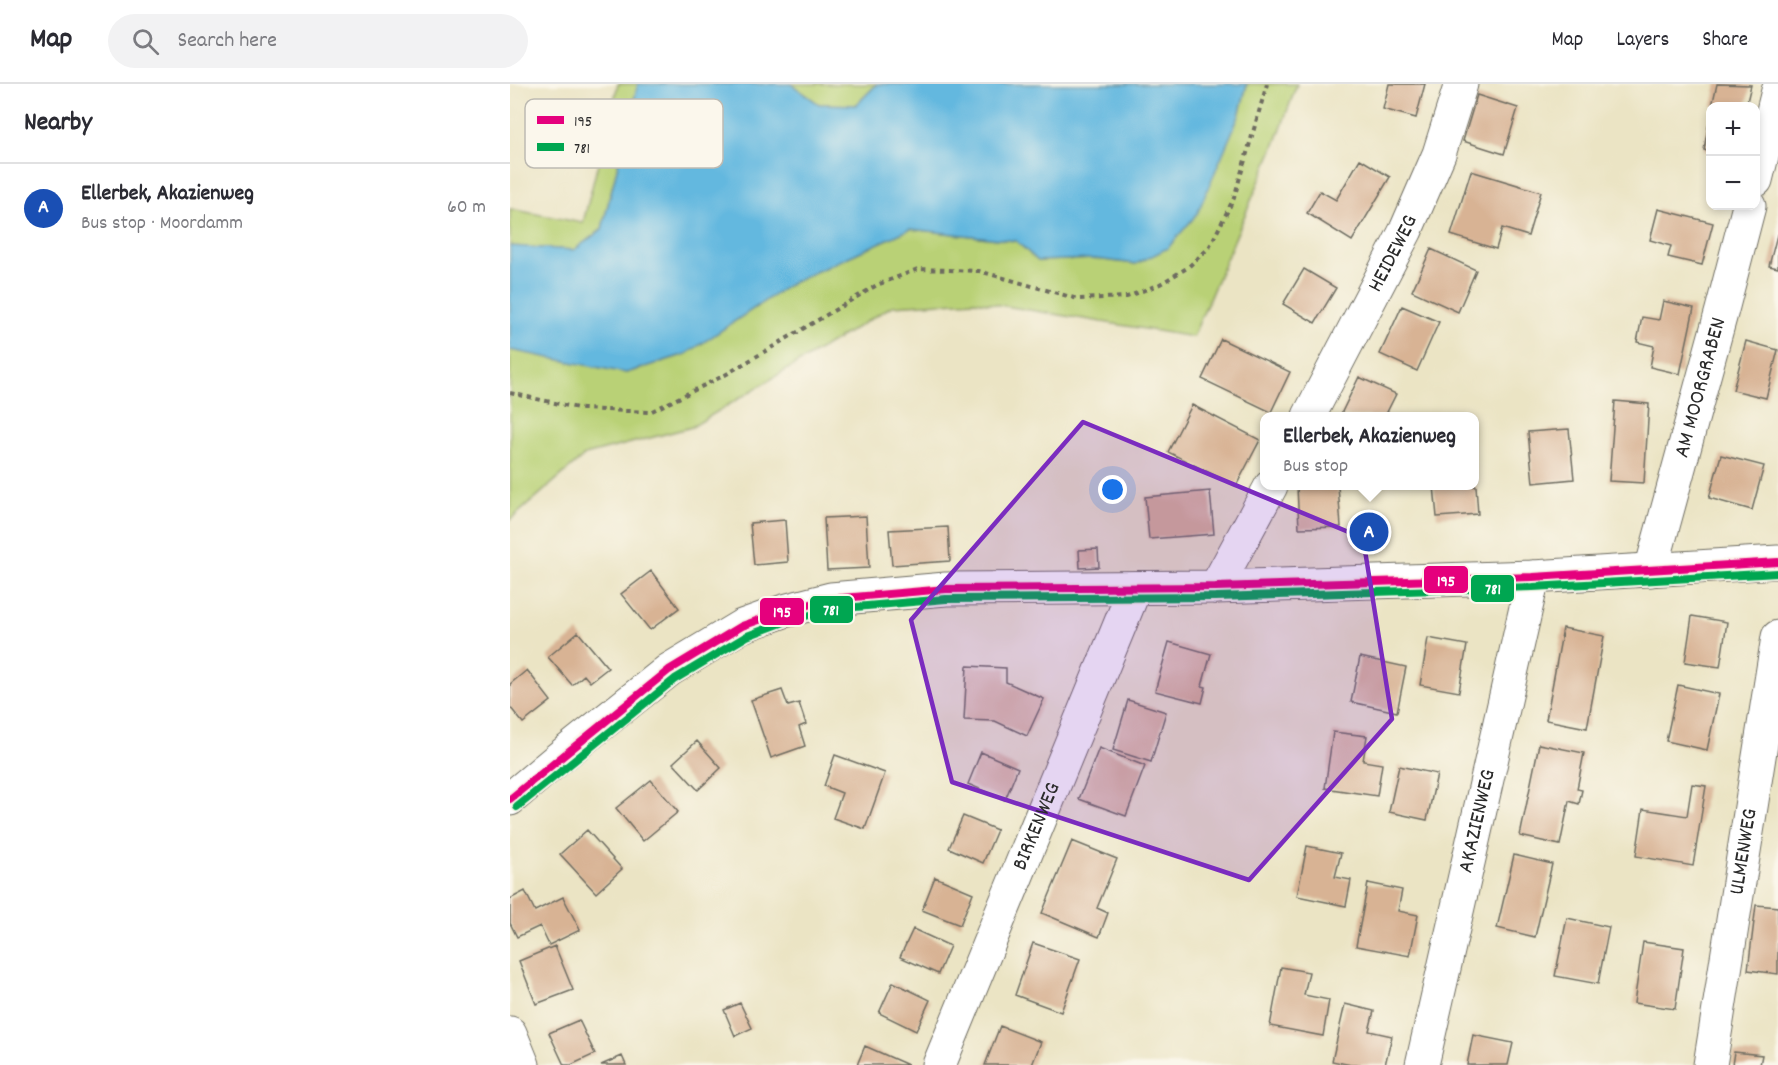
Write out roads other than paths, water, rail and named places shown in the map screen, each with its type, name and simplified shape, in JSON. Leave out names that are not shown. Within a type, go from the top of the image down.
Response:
[{"type":"street","name":"HEIDEWEG","points":[[1312,412],[1406,230],[1439,154],[1461,84]]},
{"type":"street","points":[[1760,161],[1778,91]]},
{"type":"street","name":"AM MOORGRABEN","points":[[1651,570],[1748,210]]},
{"type":"street","points":[[1216,587],[1269,490]]},
{"type":"street","points":[[510,799],[669,670],[742,626],[783,610],[831,599],[946,589],[1216,587],[1533,577],[1778,562]]},
{"type":"street","name":"AKAZIENWEG","points":[[1422,1065],[1533,577]]},
{"type":"street","name":"BIRKENWEG","points":[[939,1065],[1135,588]]},
{"type":"street","name":"ULMENWEG","points":[[1710,1065],[1778,637]]},
{"type":"street","points":[[510,1034],[523,1065]]},
{"type":"water","points":[[638,84],[791,84],[819,104],[856,105],[877,84],[1247,84],[1239,116],[1197,214],[1168,248],[1136,264],[1095,259],[1038,261],[1016,241],[910,229],[793,282],[686,354],[626,373],[510,350],[510,246],[574,250],[602,229],[617,168],[723,168],[723,99],[634,99]]},
{"type":"place","name":"Ellerbek, Akazienweg","points":[[1369,532]]}]
